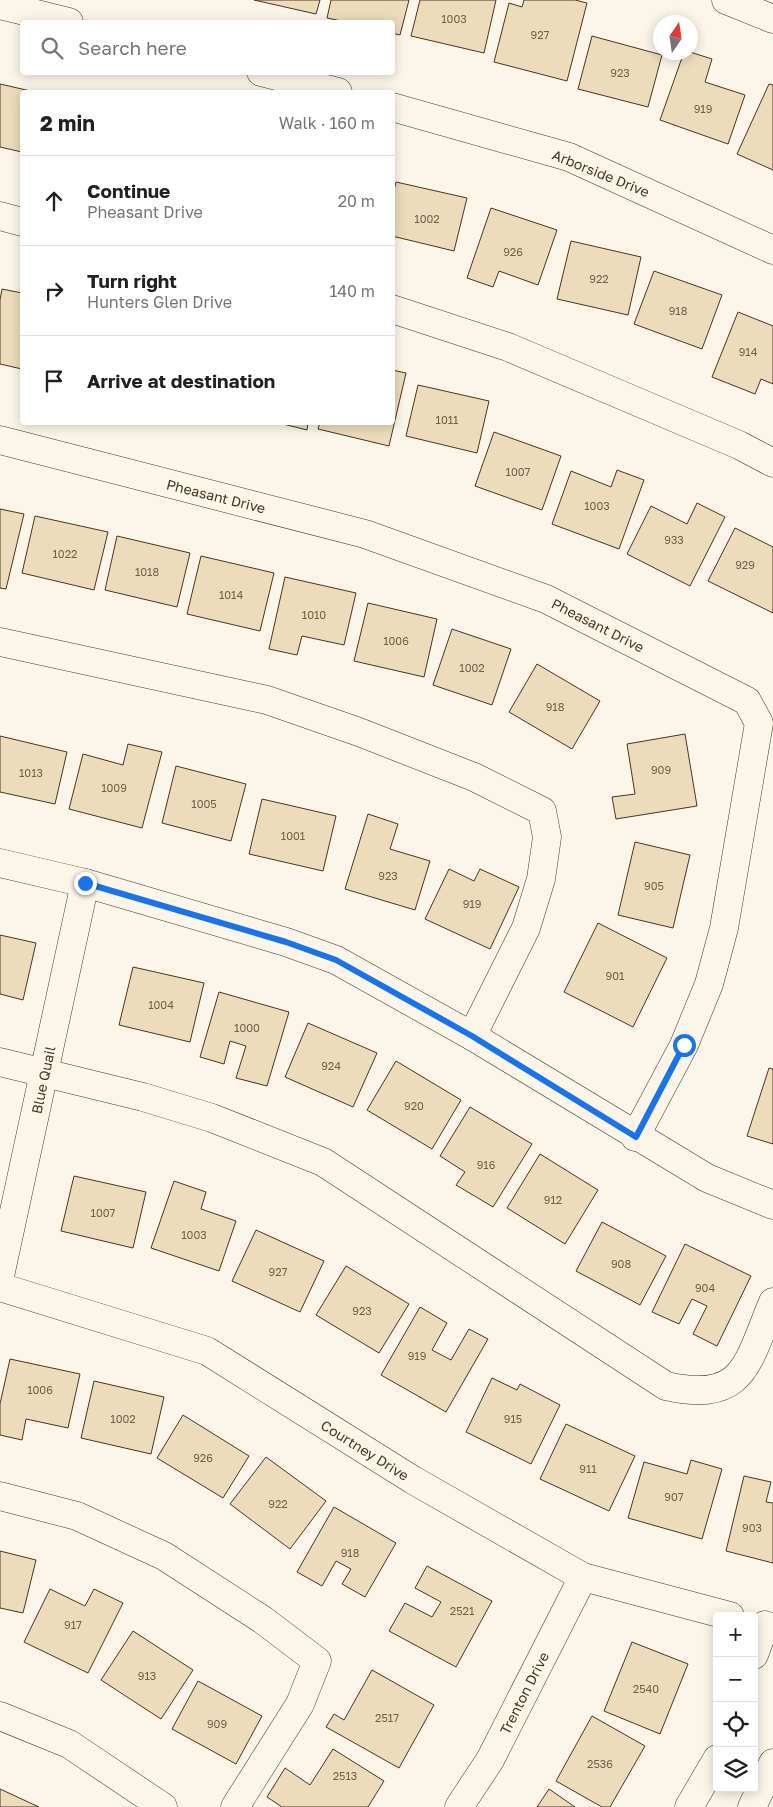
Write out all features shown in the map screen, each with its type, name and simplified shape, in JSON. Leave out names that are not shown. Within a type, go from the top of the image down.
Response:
[{"type":"street","points":[[726,0],[773,19]]},
{"type":"street","points":[[0,4],[61,20]]},
{"type":"street","points":[[273,75],[330,90]]},
{"type":"street","name":"Arborside Drive","points":[[395,109],[569,157],[625,180],[773,250]]},
{"type":"street","points":[[0,216],[20,221]]},
{"type":"street","points":[[395,310],[508,346],[729,441],[773,463]]},
{"type":"street","name":"Pheasant Drive","points":[[0,440],[365,534],[546,599],[746,701],[759,723],[724,928],[709,984],[684,1045],[636,1137]]},
{"type":"street","points":[[0,642],[267,700],[359,732],[474,777],[542,811],[547,837],[540,879],[526,928],[472,1036]]},
{"type":"street","points":[[0,863],[85,883],[286,942],[336,960],[472,1036],[706,1178],[773,1206]]},
{"type":"street","name":"Blue Quail","points":[[0,1276],[85,883]]},
{"type":"street","points":[[0,1062],[143,1097],[212,1118],[323,1162],[666,1386],[690,1391],[712,1390],[730,1384],[744,1371],[773,1302]]},
{"type":"street","name":"Courtney Drive","points":[[0,1287],[207,1351],[414,1480],[583,1576],[715,1612]]},
{"type":"street","points":[[0,1496],[77,1516],[164,1556],[263,1620],[317,1661],[300,1704],[235,1807]]},
{"type":"street","name":"Trenton Drive","points":[[459,1807],[490,1760],[583,1576]]},
{"type":"street","points":[[758,1643],[764,1626]]},
{"type":"street","points":[[0,1716],[69,1744],[163,1807]]},
{"type":"street","points":[[752,1807],[773,1764]]},
{"type":"street","points":[[689,1807],[713,1766]]},
{"type":"building","points":[[254,0],[320,0],[316,14]]},
{"type":"building","points":[[331,0],[409,0],[400,35],[395,34],[395,20],[336,20],[327,18]]},
{"type":"building","points":[[420,0],[496,0],[484,53],[411,36]]},
{"type":"building","points":[[524,0],[575,0],[587,3],[567,81],[494,62],[509,3],[522,7]]},
{"type":"building","points":[[592,36],[653,53],[653,60],[661,60],[648,107],[578,89]]},
{"type":"building","points":[[698,55],[712,59],[705,82],[745,95],[728,144],[660,120],[681,60],[698,60]]},
{"type":"building","points":[[0,84],[26,90],[20,90],[20,152],[0,147]]},
{"type":"building","points":[[769,84],[773,85],[773,170],[737,154]]},
{"type":"building","points":[[396,182],[467,198],[454,251],[395,237]]},
{"type":"building","points":[[491,208],[557,230],[538,285],[499,271],[493,287],[467,278]]},
{"type":"building","points":[[571,241],[641,257],[628,315],[557,299]]},
{"type":"building","points":[[654,271],[722,295],[702,349],[634,324]]},
{"type":"building","points":[[2,289],[20,293],[20,369],[0,364],[0,300]]},
{"type":"building","points":[[738,312],[773,326],[773,384],[761,379],[755,394],[712,377]]},
{"type":"building","points":[[395,371],[406,373],[395,420]]},
{"type":"building","points":[[418,385],[489,401],[477,453],[406,436]]},
{"type":"building","points":[[287,425],[308,425],[307,430]]},
{"type":"building","points":[[319,425],[394,425],[389,446],[318,429]]},
{"type":"building","points":[[494,432],[561,456],[542,510],[475,486]]},
{"type":"building","points":[[617,470],[644,480],[619,549],[552,524],[571,471],[611,487]]},
{"type":"building","points":[[697,503],[725,517],[690,586],[627,554],[651,506],[687,524]]},
{"type":"building","points":[[0,509],[24,514],[6,589],[0,588]]},
{"type":"building","points":[[35,516],[108,532],[94,590],[22,573]]},
{"type":"building","points":[[735,528],[773,547],[773,613],[708,581]]},
{"type":"building","points":[[117,536],[190,553],[177,607],[105,590]]},
{"type":"building","points":[[201,556],[274,573],[260,631],[187,614]]},
{"type":"building","points":[[285,577],[356,593],[344,645],[302,636],[297,655],[269,649]]},
{"type":"building","points":[[368,603],[437,619],[424,677],[354,661]]},
{"type":"building","points":[[452,629],[511,649],[492,705],[433,685]]},
{"type":"building","points":[[537,664],[600,701],[572,749],[509,712]]},
{"type":"building","points":[[685,734],[697,806],[616,819],[612,797],[635,794],[627,744]]},
{"type":"building","points":[[0,736],[67,752],[55,804],[0,792]]},
{"type":"building","points":[[128,744],[162,752],[142,828],[69,809],[83,754],[123,765]]},
{"type":"building","points":[[176,766],[246,784],[231,841],[162,823]]},
{"type":"building","points":[[262,799],[336,816],[323,871],[249,854]]},
{"type":"building","points":[[368,814],[398,824],[390,849],[430,861],[415,910],[345,889]]},
{"type":"building","points":[[635,842],[690,855],[673,928],[618,915]]},
{"type":"building","points":[[449,869],[474,881],[480,869],[519,887],[490,949],[425,919]]},
{"type":"building","points":[[598,923],[667,958],[633,1027],[564,992]]},
{"type":"building","points":[[0,935],[36,943],[23,1000],[0,994]]},
{"type":"building","points":[[133,967],[204,983],[190,1042],[119,1025]]},
{"type":"building","points":[[219,992],[289,1012],[267,1086],[236,1078],[246,1046],[230,1041],[224,1064],[200,1057]]},
{"type":"building","points":[[308,1023],[377,1053],[353,1107],[285,1077]]},
{"type":"building","points":[[396,1061],[461,1100],[432,1149],[367,1110]]},
{"type":"building","points":[[769,1068],[773,1069],[773,1144],[747,1136]]},
{"type":"building","points":[[470,1107],[532,1144],[493,1207],[456,1185],[465,1172],[440,1156]]},
{"type":"building","points":[[540,1154],[598,1190],[565,1244],[507,1208]]},
{"type":"building","points":[[74,1176],[146,1192],[133,1248],[61,1231]]},
{"type":"building","points":[[174,1181],[206,1192],[201,1209],[236,1221],[219,1271],[151,1248]]},
{"type":"building","points":[[602,1222],[666,1256],[640,1305],[576,1271]]},
{"type":"building","points":[[256,1230],[324,1261],[300,1312],[232,1281]]},
{"type":"building","points":[[685,1244],[751,1276],[717,1346],[693,1334],[707,1306],[692,1299],[679,1324],[652,1312]]},
{"type":"building","points":[[346,1266],[409,1304],[379,1353],[316,1315]]},
{"type":"building","points":[[420,1307],[447,1323],[432,1350],[451,1360],[469,1329],[488,1339],[446,1412],[381,1375]]},
{"type":"building","points":[[10,1359],[80,1374],[68,1428],[26,1419],[22,1440],[0,1435],[0,1404]]},
{"type":"building","points":[[492,1378],[517,1390],[520,1384],[560,1405],[531,1464],[466,1432]]},
{"type":"building","points":[[94,1381],[164,1397],[151,1454],[81,1438]]},
{"type":"building","points":[[183,1415],[249,1456],[223,1498],[157,1458]]},
{"type":"building","points":[[566,1424],[635,1456],[609,1511],[540,1479]]},
{"type":"building","points":[[266,1457],[326,1501],[290,1549],[230,1504]]},
{"type":"building","points":[[691,1460],[722,1469],[702,1539],[628,1518],[644,1462],[687,1474]]},
{"type":"building","points":[[744,1476],[771,1482],[766,1502],[773,1503],[773,1563],[726,1551]]},
{"type":"building","points":[[334,1507],[396,1543],[365,1597],[342,1584],[351,1569],[336,1561],[322,1586],[297,1572]]},
{"type":"building","points":[[0,1551],[36,1560],[23,1613],[0,1608]]},
{"type":"building","points":[[427,1566],[492,1601],[456,1667],[389,1631],[405,1603],[432,1617],[441,1602],[415,1588]]},
{"type":"building","points":[[50,1589],[85,1606],[94,1589],[123,1603],[88,1673],[24,1642]]},
{"type":"building","points":[[133,1631],[193,1670],[161,1719],[101,1680]]},
{"type":"building","points":[[632,1642],[688,1664],[660,1734],[604,1711]]},
{"type":"building","points":[[372,1670],[434,1705],[399,1768],[326,1727],[334,1714],[344,1720]]},
{"type":"building","points":[[198,1681],[262,1716],[236,1764],[172,1729]]},
{"type":"building","points":[[592,1716],[645,1746],[610,1807],[602,1807],[556,1781]]},
{"type":"building","points":[[333,1749],[384,1781],[368,1807],[282,1807],[267,1797],[285,1768],[310,1785]]},
{"type":"building","points":[[0,1789],[39,1807],[0,1807]]},
{"type":"building","points":[[549,1789],[575,1807],[537,1807]]},
{"type":"route","points":[[85,883],[286,942],[336,960],[472,1036],[636,1137],[684,1045]]}]
